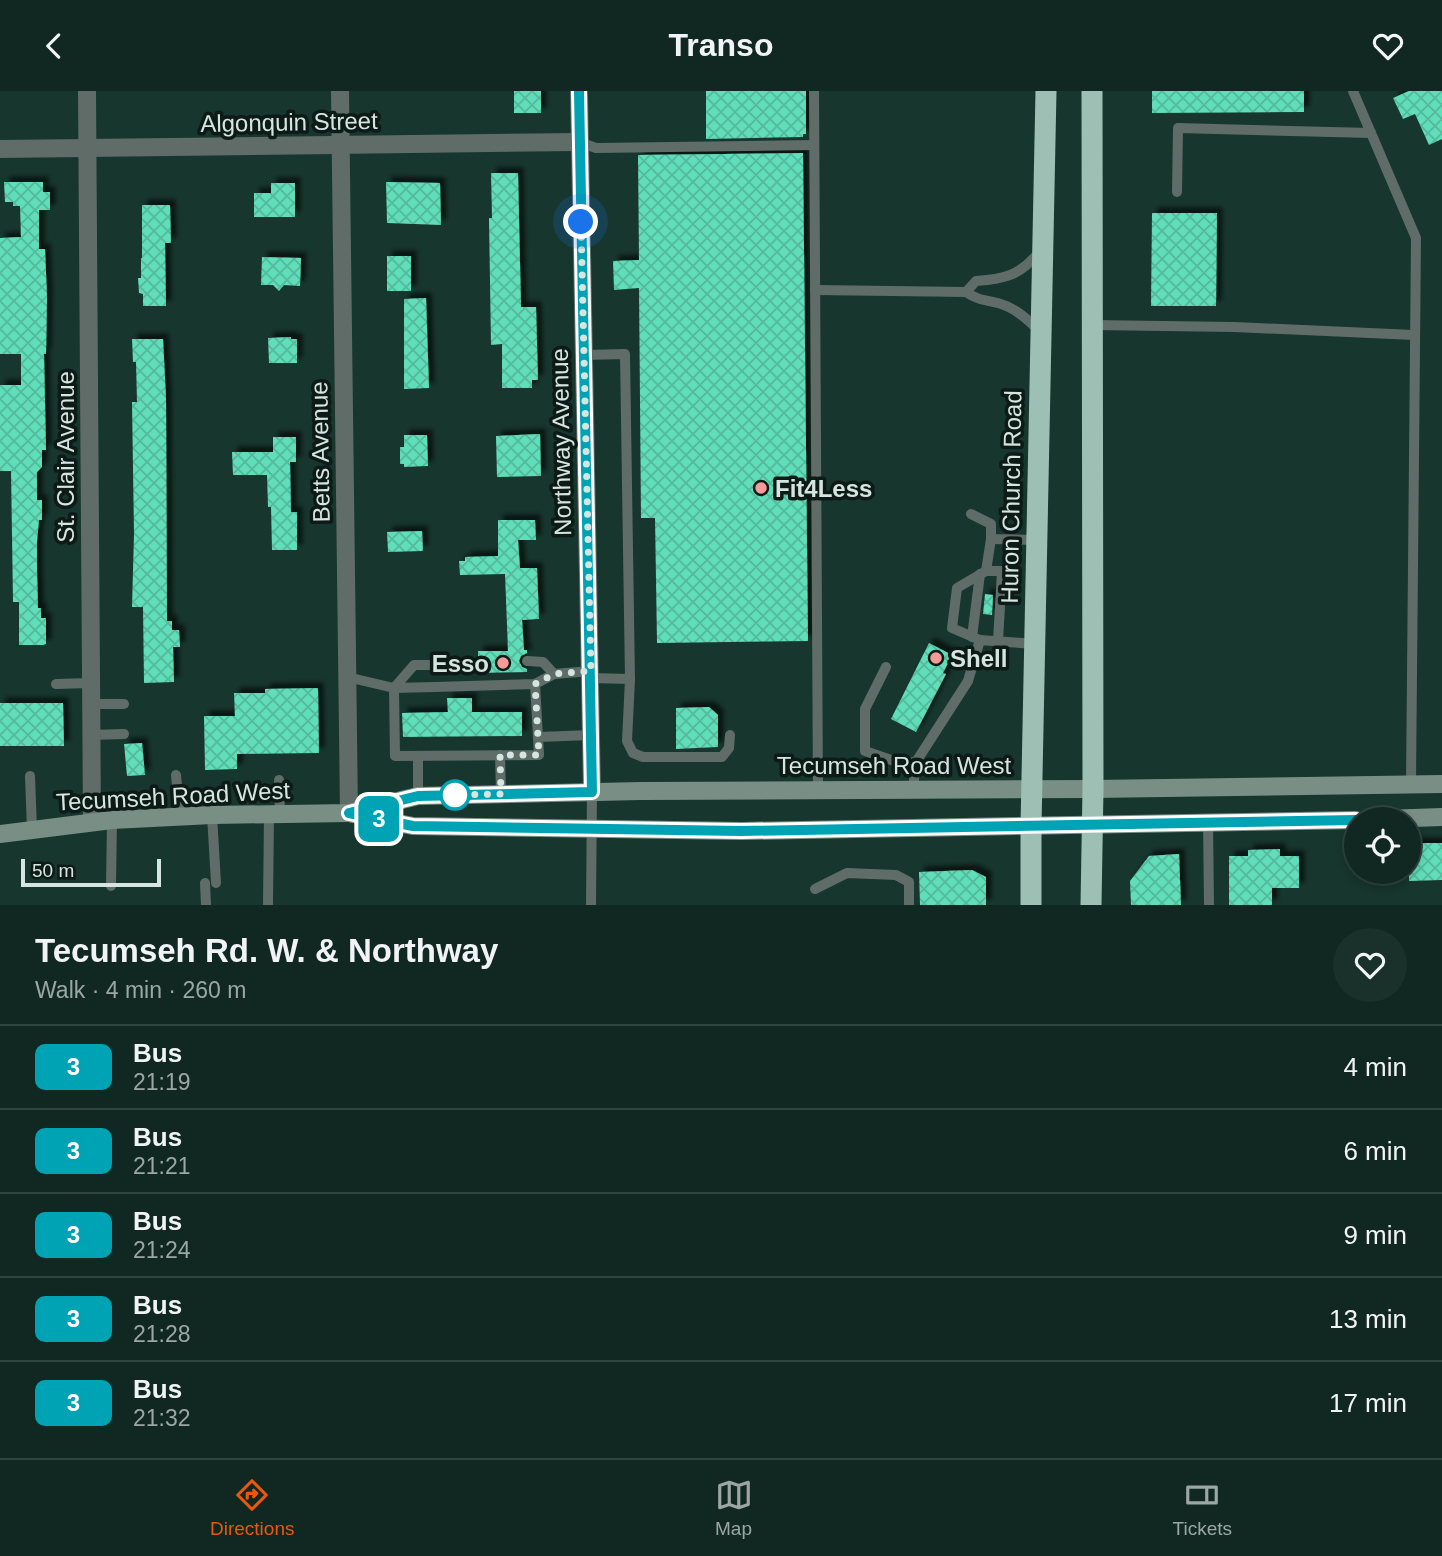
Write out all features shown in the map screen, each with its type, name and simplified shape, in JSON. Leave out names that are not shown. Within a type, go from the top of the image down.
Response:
[{"type":"highway","name":"Huron Church Road","points":[[1031,905],[1046,91]]},
{"type":"highway","points":[[1091,905],[1092,91]]},
{"type":"main road","name":"Tecumseh Road West","points":[[349,813],[418,796],[1442,784]]},
{"type":"main road","name":"Tecumseh Road West","points":[[0,834],[112,820],[349,813],[413,826],[742,831],[1344,820]]},
{"type":"main road","points":[[1421,818],[1442,817]]},
{"type":"street","name":"St. Clair Avenue","points":[[87,91],[92,822]]},
{"type":"street","name":"Betts Avenue","points":[[340,91],[349,813]]},
{"type":"street","name":"Northway Avenue","points":[[579,91],[592,792]]},
{"type":"street","name":"Algonquin Street","points":[[0,149],[579,142]]},
{"type":"lane","points":[[814,91],[818,790]]},
{"type":"lane","points":[[1353,91],[1416,238],[1411,784]]},
{"type":"lane","points":[[1177,192],[1178,128],[1371,133]]},
{"type":"lane","points":[[579,142],[596,148],[814,145]]},
{"type":"lane","points":[[966,292],[976,281],[1002,279],[1028,266],[1043,248]]},
{"type":"lane","points":[[815,290],[966,292],[975,299],[999,303],[1021,314],[1041,332]]},
{"type":"lane","points":[[1092,325],[1234,327],[1414,335]]},
{"type":"lane","points":[[584,355],[625,354],[630,679],[627,741],[633,753],[643,757],[722,757],[729,748],[730,735]]},
{"type":"lane","points":[[913,789],[916,762],[968,681],[992,524],[971,515]]},
{"type":"lane","points":[[991,539],[1037,540]]},
{"type":"lane","points":[[998,641],[1002,571],[983,573],[957,588],[951,628],[976,638],[998,641],[1035,644]]},
{"type":"lane","points":[[527,661],[543,662],[554,674]]},
{"type":"lane","points":[[478,665],[414,665],[394,688],[395,756],[539,755],[535,684]]},
{"type":"lane","points":[[886,667],[865,709],[864,751],[900,763],[916,762]]},
{"type":"lane","points":[[347,677],[394,688],[535,684],[554,674],[591,674],[630,679]]},
{"type":"lane","points":[[56,684],[91,683]]},
{"type":"lane","points":[[91,704],[124,703]]},
{"type":"lane","points":[[91,735],[124,734]]},
{"type":"lane","points":[[538,737],[592,735]]},
{"type":"lane","points":[[500,755],[501,794]]},
{"type":"lane","points":[[418,756],[418,796]]},
{"type":"lane","points":[[176,775],[180,817]]},
{"type":"lane","points":[[30,776],[32,830]]},
{"type":"lane","points":[[268,905],[279,780]]},
{"type":"lane","points":[[591,905],[592,792]]},
{"type":"lane","points":[[206,905],[211,883],[212,815]]},
{"type":"lane","points":[[111,886],[112,820]]},
{"type":"lane","points":[[1208,821],[1209,905]]},
{"type":"lane","points":[[815,889],[847,873],[896,875],[909,882],[909,905]]},
{"type":"building","points":[[514,91],[541,91],[541,113],[514,113]]},
{"type":"building","points":[[706,91],[806,91],[806,134],[803,134],[803,137],[706,139]]},
{"type":"building","points":[[1152,91],[1304,91],[1304,112],[1152,113]]},
{"type":"building","points":[[1409,91],[1442,91],[1442,139],[1429,145],[1415,114],[1403,119],[1393,98]]},
{"type":"building","points":[[803,153],[808,641],[657,643],[655,518],[641,518],[639,288],[614,290],[613,261],[639,260],[638,155]]},
{"type":"building","points":[[491,173],[518,173],[521,307],[536,307],[538,380],[532,380],[532,388],[502,388],[502,344],[491,345]]},
{"type":"building","points":[[4,182],[43,182],[43,192],[50,192],[50,210],[39,210],[39,249],[45,249],[47,297],[44,354],[46,450],[42,450],[42,467],[37,472],[37,500],[42,500],[42,520],[39,520],[37,541],[37,571],[38,608],[41,608],[41,618],[46,618],[46,644],[43,645],[19,645],[19,602],[13,602],[11,471],[0,471],[0,385],[21,385],[21,354],[0,354],[0,238],[21,237],[20,206],[5,202]]},
{"type":"building","points":[[386,182],[440,183],[441,225],[387,223]]},
{"type":"building","points":[[271,183],[295,183],[295,217],[254,217],[254,193],[271,193]]},
{"type":"building","points":[[142,205],[170,205],[171,243],[165,243],[166,306],[143,306],[143,294],[139,293]]},
{"type":"building","points":[[1152,213],[1217,213],[1216,306],[1151,306]]},
{"type":"building","points":[[387,256],[411,256],[411,291],[387,291]]},
{"type":"building","points":[[262,257],[301,258],[300,286],[284,285],[279,291],[273,285],[261,285]]},
{"type":"building","points":[[426,298],[429,388],[404,389],[404,299]]},
{"type":"building","points":[[268,338],[297,339],[297,363],[269,363]]},
{"type":"building","points":[[132,339],[163,339],[166,398],[167,621],[172,621],[172,630],[179,630],[180,647],[173,647],[174,682],[144,683],[143,607],[132,607],[132,402],[137,402],[136,362],[133,362]]},
{"type":"building","points":[[540,434],[541,476],[497,477],[496,436]]},
{"type":"building","points":[[404,435],[427,435],[428,466],[404,467],[404,464],[400,464],[400,447],[404,447]]},
{"type":"building","points":[[273,437],[296,437],[296,462],[290,462],[291,512],[297,512],[297,550],[272,550],[267,475],[233,475],[232,452],[273,452]]},
{"type":"building","points":[[498,520],[535,520],[536,540],[518,540],[520,568],[537,568],[539,619],[522,620],[524,650],[527,650],[527,653],[521,656],[519,661],[527,672],[478,673],[486,664],[478,657],[478,651],[508,651],[505,574],[460,575],[459,561],[465,561],[465,557],[498,556]]},
{"type":"building","points":[[422,531],[423,551],[388,552],[387,532]]},
{"type":"building","points":[[985,594],[993,595],[992,615],[983,614]]},
{"type":"building","points":[[929,643],[952,655],[943,673],[946,674],[916,732],[891,719]]},
{"type":"building","points":[[318,688],[319,753],[237,754],[237,769],[205,770],[204,716],[235,716],[234,693],[265,693],[265,689]]},
{"type":"building","points":[[447,698],[472,698],[472,712],[522,712],[522,736],[403,737],[402,713],[448,712]]},
{"type":"building","points":[[0,703],[63,703],[64,746],[0,746]]},
{"type":"building","points":[[709,707],[718,715],[718,747],[676,749],[676,708]]},
{"type":"building","points":[[142,743],[145,775],[127,776],[124,744]]},
{"type":"building","points":[[1421,843],[1442,843],[1442,880],[1421,881]]},
{"type":"building","points":[[1280,849],[1280,856],[1299,856],[1299,888],[1272,888],[1272,905],[1229,905],[1229,856],[1248,856],[1248,850]]},
{"type":"building","points":[[1179,854],[1181,905],[1131,905],[1130,881],[1149,856]]},
{"type":"building","points":[[972,870],[986,877],[986,905],[920,905],[919,872]]},
{"type":"bus line","name":"3","points":[[579,91],[592,792],[418,796],[349,813],[413,826],[742,831],[1344,820]]},
{"type":"place","name":"Fit4Less","points":[[761,488]]},
{"type":"place","name":"Shell","points":[[936,658]]},
{"type":"place","name":"Esso","points":[[503,663]]},
{"type":"route","points":[[455,795],[446,795],[501,794],[500,755],[539,755],[535,684],[554,674],[591,671],[581,222]]}]
